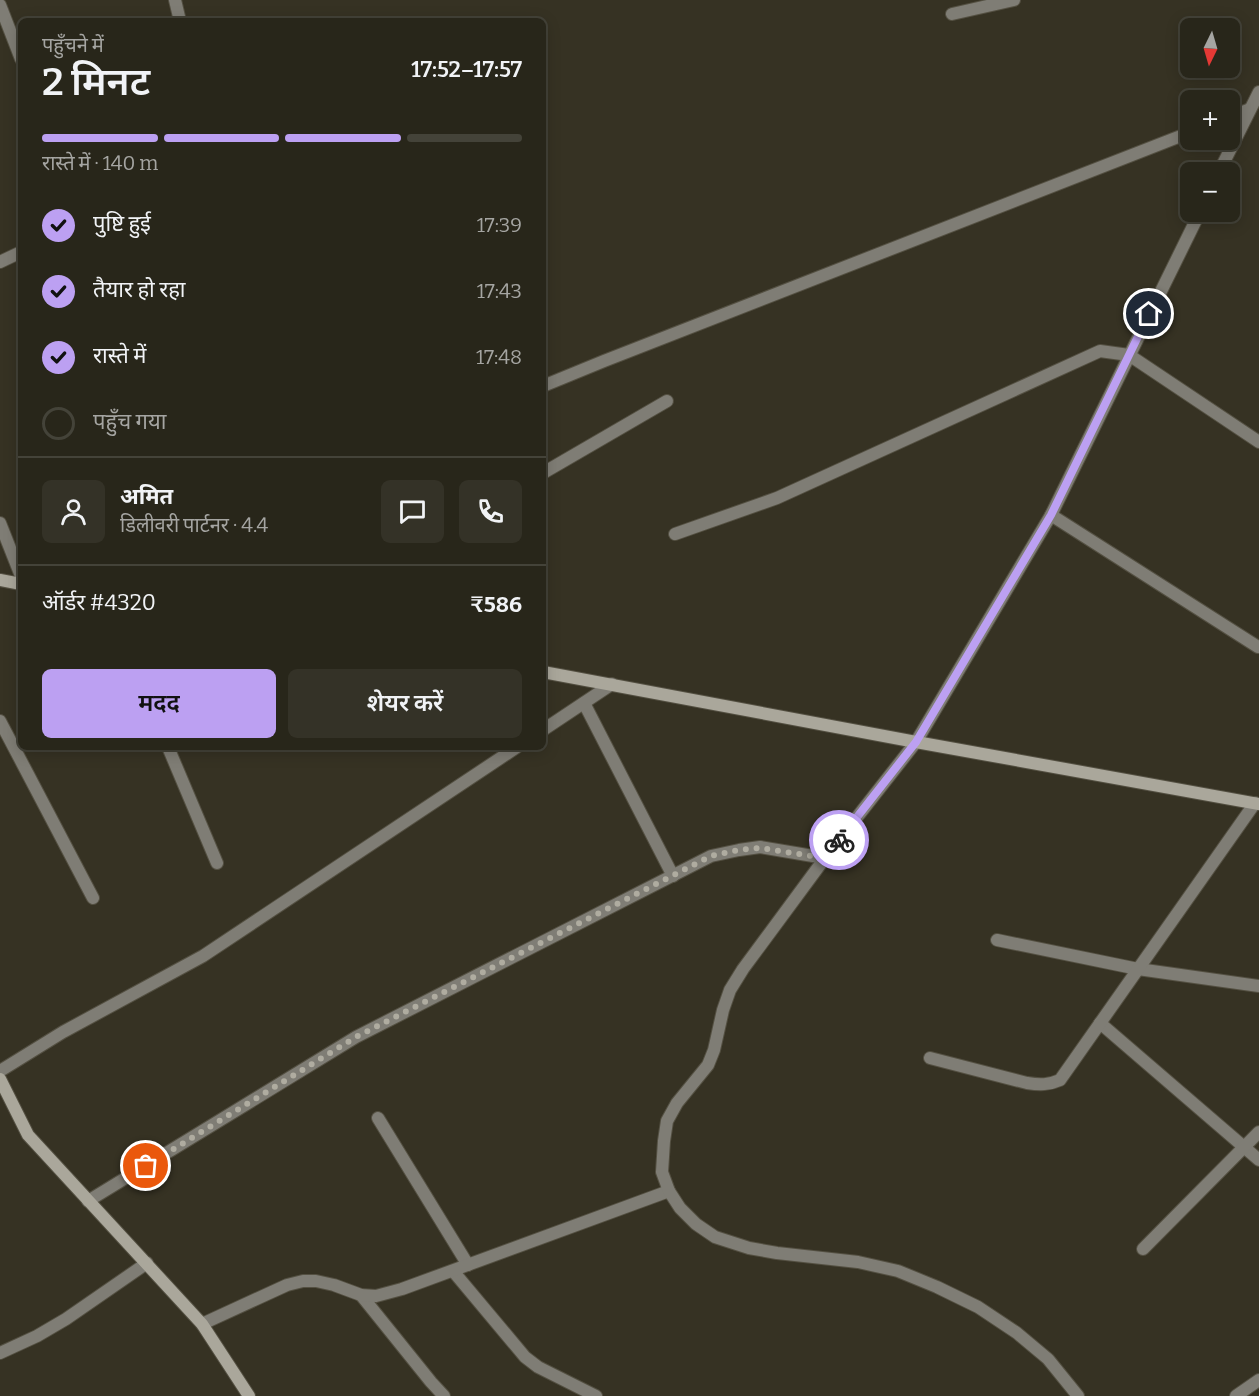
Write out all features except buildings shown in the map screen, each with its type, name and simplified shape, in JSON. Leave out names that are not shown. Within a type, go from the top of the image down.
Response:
[{"type":"street","points":[[175,0],[179,18]]},
{"type":"street","points":[[952,14],[1014,0]]},
{"type":"street","points":[[0,5],[18,51]]},
{"type":"street","points":[[1224,162],[1259,92]]},
{"type":"street","points":[[1240,113],[1251,109]]},
{"type":"street","points":[[546,385],[1180,136]]},
{"type":"street","points":[[1078,1396],[1048,1359],[1017,1334],[978,1307],[937,1287],[898,1271],[858,1262],[749,1248],[715,1237],[696,1224],[680,1208],[669,1191],[662,1172],[664,1141],[667,1121],[677,1103],[708,1065],[730,990],[825,858],[916,742],[1051,515],[1195,222]]},
{"type":"street","points":[[0,262],[18,253]]},
{"type":"street","points":[[675,534],[777,498],[1100,351],[1129,355],[1259,442]]},
{"type":"street","points":[[546,471],[667,401]]},
{"type":"street","points":[[1051,515],[1258,647]]},
{"type":"street","points":[[0,523],[18,568]]},
{"type":"street","points":[[0,580],[18,583]]},
{"type":"street","points":[[546,673],[1257,803],[1060,1080],[1052,1084],[1027,1083],[930,1058]]},
{"type":"street","points":[[546,728],[612,684]]},
{"type":"street","points":[[585,703],[673,876]]},
{"type":"street","points":[[0,721],[93,898]]},
{"type":"street","points":[[169,750],[217,863]]},
{"type":"street","points":[[0,1071],[63,1032],[202,956],[512,750]]},
{"type":"street","points":[[88,1202],[356,1037],[711,856],[760,848],[825,858]]},
{"type":"street","points":[[997,940],[1138,969],[1259,986]]},
{"type":"street","points":[[1100,1023],[1259,1160]]},
{"type":"street","points":[[0,1079],[28,1135],[202,1324],[249,1396]]},
{"type":"street","points":[[378,1119],[468,1265]]},
{"type":"street","points":[[1143,1249],[1259,1131]]},
{"type":"street","points":[[202,1324],[287,1285],[303,1281],[334,1285],[362,1295],[376,1296],[402,1289],[669,1191]]},
{"type":"street","points":[[0,1353],[37,1336],[66,1319],[147,1263]]},
{"type":"street","points":[[453,1270],[525,1357],[538,1367],[596,1396]]},
{"type":"street","points":[[362,1295],[444,1396]]},
{"type":"street","points":[[1236,1396],[1259,1380]]},
{"type":"way so far","points":[[146,1166],[356,1037],[711,856],[760,848],[825,858],[839,840]]},
{"type":"route","points":[[839,840],[916,742],[1051,515],[1149,314]]}]
